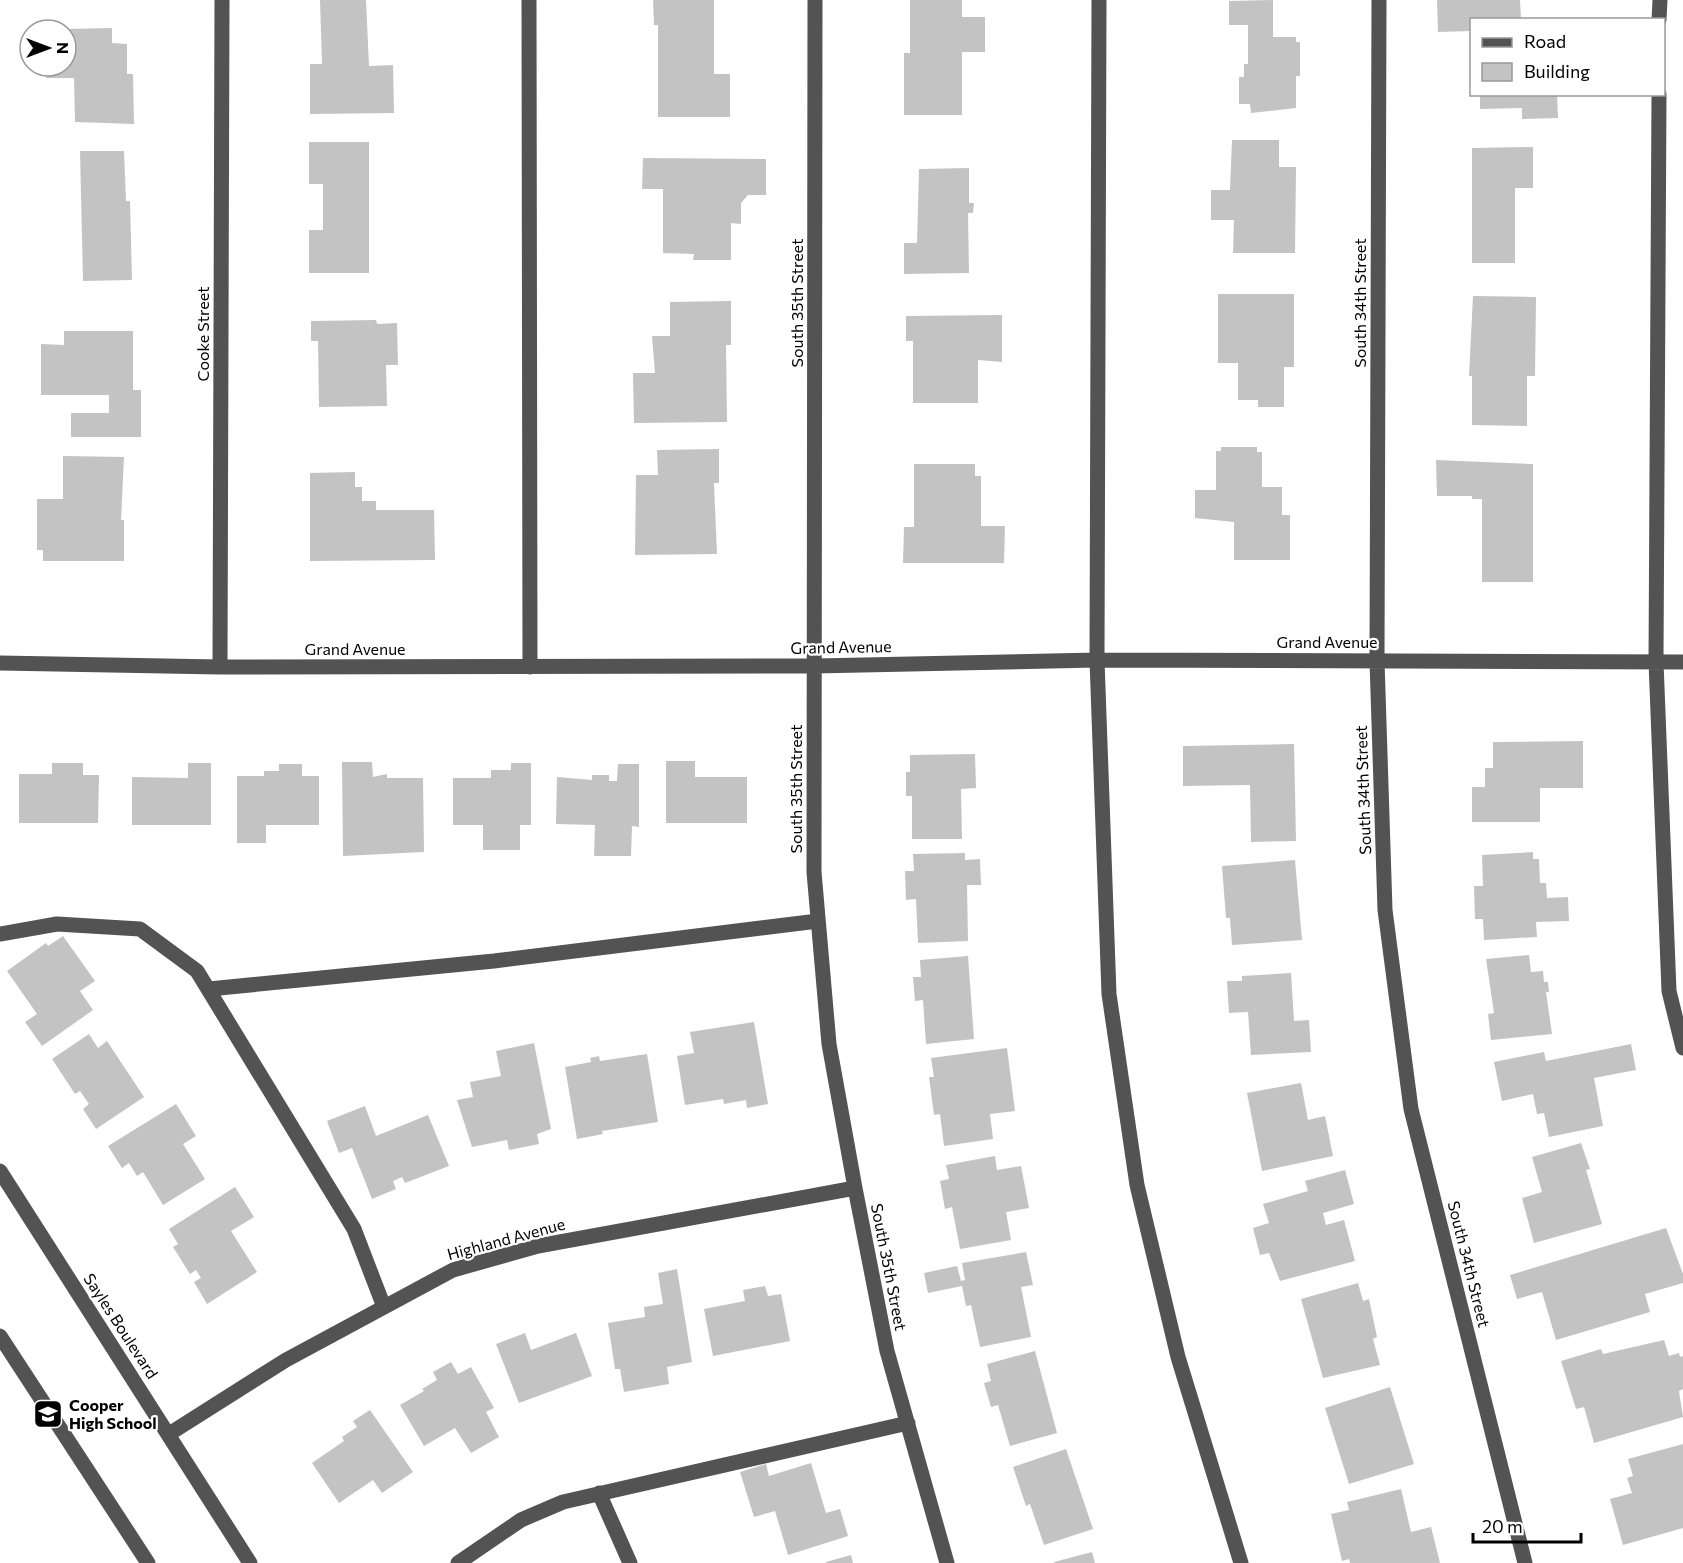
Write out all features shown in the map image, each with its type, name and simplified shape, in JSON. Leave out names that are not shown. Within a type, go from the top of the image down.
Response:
[{"type":"street","name":"Cooke Street","points":[[220,667],[222,0]]},
{"type":"street","points":[[529,0],[530,667]]},
{"type":"street","name":"South 35th Street","points":[[815,0],[814,872],[818,921],[829,1044],[887,1351],[947,1563]]},
{"type":"street","points":[[1099,0],[1097,660],[1109,994],[1137,1185],[1178,1357],[1241,1563]]},
{"type":"street","name":"South 34th Street","points":[[1379,0],[1377,660],[1385,910],[1412,1109],[1526,1563]]},
{"type":"street","points":[[1659,18],[1660,0]]},
{"type":"street","points":[[1659,96],[1656,662],[1668,981],[1683,1048]]},
{"type":"street","name":"Grand Avenue","points":[[0,663],[220,667],[530,667],[815,666],[1097,660],[1683,662]]},
{"type":"street","points":[[209,989],[494,962],[818,921]]},
{"type":"street","points":[[0,934],[57,924],[140,928],[197,970],[354,1229],[384,1307]]},
{"type":"street","name":"Sayles Boulevard","points":[[0,1171],[250,1563]]},
{"type":"street","name":"Highland Avenue","points":[[169,1434],[286,1360],[453,1270],[538,1246],[855,1188]]},
{"type":"street","points":[[0,1336],[148,1563]]},
{"type":"street","points":[[458,1563],[521,1520],[563,1502],[908,1423]]},
{"type":"street","points":[[599,1493],[630,1563]]},
{"type":"building","points":[[320,0],[366,0],[369,66],[393,65],[394,113],[310,114],[310,64],[322,64]]},
{"type":"building","points":[[653,0],[714,0],[714,74],[730,74],[730,117],[658,117],[658,25],[654,25]]},
{"type":"building","points":[[910,0],[962,0],[962,17],[985,17],[985,52],[962,52],[962,115],[904,115],[904,53],[910,53]]},
{"type":"building","points":[[1273,0],[1273,37],[1296,37],[1296,42],[1300,42],[1300,76],[1296,76],[1296,108],[1251,113],[1250,104],[1239,104],[1239,77],[1244,77],[1244,64],[1248,64],[1248,25],[1229,25],[1229,1]]},
{"type":"building","points":[[1437,0],[1520,0],[1521,18],[1470,18],[1470,31],[1438,32]]},
{"type":"building","points":[[112,28],[112,43],[127,44],[127,74],[133,74],[134,124],[75,122],[74,78],[78,78],[78,29]]},
{"type":"building","points":[[1480,96],[1557,96],[1558,118],[1522,119],[1522,108],[1480,109]]},
{"type":"building","points":[[1232,140],[1279,140],[1279,167],[1296,167],[1295,253],[1233,253],[1234,220],[1211,220],[1211,190],[1230,190]]},
{"type":"building","points":[[309,142],[369,142],[369,273],[309,273],[309,230],[323,230],[323,184],[309,184]]},
{"type":"building","points":[[1533,147],[1533,188],[1515,188],[1515,263],[1472,263],[1472,148]]},
{"type":"building","points":[[80,151],[124,151],[126,201],[130,201],[132,280],[83,281]]},
{"type":"building","points":[[643,158],[766,159],[766,195],[748,195],[741,203],[741,224],[731,223],[731,260],[693,260],[694,254],[663,253],[663,189],[642,189]]},
{"type":"building","points":[[969,168],[969,203],[974,203],[973,213],[968,213],[969,273],[904,274],[904,243],[917,243],[919,169]]},
{"type":"building","points":[[1218,294],[1294,294],[1294,367],[1284,367],[1284,407],[1258,407],[1258,400],[1238,400],[1238,363],[1218,363]]},
{"type":"building","points":[[1473,296],[1536,297],[1535,376],[1527,376],[1527,426],[1472,425],[1472,376],[1469,376]]},
{"type":"building","points":[[731,301],[731,345],[726,345],[727,422],[634,423],[633,373],[655,373],[652,336],[670,336],[670,302]]},
{"type":"building","points":[[1002,315],[1002,362],[978,360],[978,403],[913,403],[913,341],[906,341],[906,316]]},
{"type":"building","points":[[376,320],[377,324],[397,323],[398,365],[386,365],[387,406],[319,407],[318,341],[311,341],[311,321]]},
{"type":"building","points":[[64,331],[133,331],[133,390],[141,390],[141,437],[71,437],[71,413],[109,413],[109,395],[41,395],[41,344],[64,345]]},
{"type":"building","points":[[1221,447],[1257,447],[1257,452],[1262,452],[1262,487],[1282,487],[1282,515],[1290,515],[1290,560],[1234,560],[1234,522],[1195,518],[1195,490],[1216,490],[1216,451],[1221,451]]},
{"type":"building","points":[[719,449],[719,483],[714,483],[717,554],[635,555],[636,475],[658,475],[657,450]]},
{"type":"building","points":[[63,456],[124,457],[121,520],[124,520],[124,561],[43,561],[43,550],[37,550],[37,499],[63,499]]},
{"type":"building","points":[[1436,460],[1533,464],[1533,582],[1482,582],[1482,499],[1472,499],[1472,496],[1437,496]]},
{"type":"building","points":[[914,464],[975,464],[975,476],[981,476],[981,526],[1005,526],[1004,563],[903,563],[904,527],[914,527]]},
{"type":"building","points":[[355,472],[355,487],[362,487],[362,501],[376,501],[376,510],[434,510],[435,560],[310,561],[310,473]]},
{"type":"building","points":[[1583,741],[1583,788],[1540,788],[1540,822],[1472,822],[1472,787],[1485,787],[1485,768],[1493,768],[1493,742]]},
{"type":"building","points":[[1294,744],[1296,841],[1251,842],[1250,785],[1183,786],[1183,746]]},
{"type":"building","points":[[975,754],[976,788],[961,789],[962,839],[912,839],[912,796],[906,796],[906,772],[910,772],[910,755]]},
{"type":"building","points":[[666,761],[695,761],[695,777],[747,777],[747,823],[666,823]]},
{"type":"building","points":[[342,762],[372,762],[373,777],[387,774],[387,778],[423,778],[424,852],[343,856]]},
{"type":"building","points":[[52,763],[83,763],[83,775],[99,775],[98,823],[19,823],[19,774],[52,774]]},
{"type":"building","points":[[188,763],[211,763],[211,825],[132,825],[132,777],[188,778]]},
{"type":"building","points":[[511,763],[531,763],[531,825],[520,825],[520,850],[483,850],[483,825],[453,825],[453,778],[491,778],[491,770],[511,770]]},
{"type":"building","points":[[279,764],[302,764],[302,776],[319,776],[319,825],[266,825],[266,843],[237,843],[237,776],[264,776],[264,771],[279,771]]},
{"type":"building","points":[[618,764],[639,764],[639,827],[632,826],[631,856],[594,856],[595,825],[556,824],[557,777],[592,780],[592,775],[609,775],[609,781],[617,781]]},
{"type":"building","points":[[1533,852],[1533,859],[1539,859],[1540,883],[1546,883],[1547,898],[1568,897],[1569,921],[1536,922],[1537,937],[1484,940],[1483,919],[1475,919],[1474,886],[1483,886],[1482,855]]},
{"type":"building","points":[[965,853],[965,860],[980,859],[981,885],[967,885],[968,941],[918,943],[916,899],[906,900],[905,871],[914,871],[913,854]]},
{"type":"building","points":[[1295,860],[1302,940],[1232,945],[1230,918],[1226,918],[1222,866]]},
{"type":"building","points":[[63,936],[95,981],[80,991],[93,1010],[42,1046],[25,1022],[37,1014],[7,971],[46,943],[48,946]]},
{"type":"building","points":[[1529,955],[1531,972],[1543,971],[1544,982],[1548,982],[1549,992],[1546,992],[1552,1034],[1491,1040],[1488,1014],[1494,1013],[1486,959]]},
{"type":"building","points":[[968,956],[974,1039],[926,1044],[923,1000],[915,1001],[913,977],[921,977],[920,960]]},
{"type":"building","points":[[1291,973],[1294,1021],[1309,1020],[1311,1052],[1251,1055],[1248,1012],[1229,1013],[1227,981],[1242,981],[1242,976]]},
{"type":"building","points":[[754,1022],[768,1104],[747,1108],[746,1100],[724,1104],[723,1099],[685,1105],[677,1056],[694,1053],[690,1032]]},
{"type":"building","points":[[89,1034],[98,1048],[107,1041],[144,1097],[96,1129],[83,1109],[89,1104],[80,1091],[75,1094],[52,1059]]},
{"type":"building","points":[[534,1043],[551,1129],[537,1134],[539,1144],[509,1150],[507,1140],[472,1147],[457,1100],[473,1097],[470,1082],[501,1076],[496,1051]]},
{"type":"building","points":[[1631,1044],[1636,1070],[1594,1078],[1603,1126],[1549,1137],[1544,1113],[1537,1114],[1533,1094],[1502,1101],[1494,1062],[1544,1052],[1546,1061]]},
{"type":"building","points":[[1007,1048],[1015,1111],[990,1114],[993,1139],[944,1146],[940,1114],[934,1115],[929,1077],[934,1077],[931,1058]]},
{"type":"building","points":[[647,1054],[658,1122],[602,1131],[603,1134],[577,1139],[565,1067],[591,1062],[590,1058],[599,1056],[600,1061]]},
{"type":"building","points":[[1301,1083],[1308,1120],[1325,1116],[1333,1156],[1262,1171],[1247,1093]]},
{"type":"building","points":[[176,1104],[196,1136],[183,1144],[205,1179],[163,1205],[143,1172],[137,1176],[129,1163],[122,1168],[108,1146]]},
{"type":"building","points":[[365,1106],[376,1136],[428,1115],[449,1166],[405,1183],[402,1177],[393,1181],[396,1189],[372,1199],[352,1148],[339,1153],[327,1121]]},
{"type":"building","points":[[1581,1143],[1590,1169],[1586,1170],[1602,1224],[1534,1243],[1522,1198],[1542,1192],[1532,1157]]},
{"type":"building","points":[[995,1156],[997,1170],[1021,1166],[1029,1208],[1006,1212],[1011,1240],[960,1249],[952,1207],[945,1209],[940,1181],[949,1179],[946,1165]]},
{"type":"building","points":[[1345,1170],[1354,1204],[1323,1213],[1326,1225],[1344,1220],[1355,1261],[1280,1281],[1269,1253],[1260,1255],[1253,1228],[1269,1223],[1263,1204],[1308,1191],[1305,1181]]},
{"type":"building","points":[[235,1187],[254,1217],[231,1231],[257,1272],[207,1304],[194,1282],[201,1278],[196,1270],[190,1274],[173,1247],[178,1244],[169,1229]]},
{"type":"building","points":[[1666,1228],[1683,1274],[1683,1283],[1645,1294],[1650,1312],[1556,1340],[1542,1292],[1517,1299],[1510,1275]]},
{"type":"building","points":[[1026,1252],[1033,1285],[1021,1287],[1031,1337],[980,1347],[971,1305],[966,1306],[962,1286],[928,1293],[924,1273],[957,1266],[961,1281],[965,1280],[962,1263]]},
{"type":"building","points":[[677,1269],[692,1362],[667,1367],[669,1384],[624,1392],[620,1369],[615,1369],[608,1323],[645,1317],[644,1307],[663,1304],[658,1273]]},
{"type":"building","points":[[1358,1283],[1363,1301],[1369,1299],[1377,1337],[1373,1339],[1380,1365],[1323,1378],[1301,1299]]},
{"type":"building","points":[[765,1286],[768,1296],[781,1294],[790,1341],[713,1356],[704,1309],[745,1301],[743,1290]]},
{"type":"building","points":[[525,1333],[531,1350],[576,1333],[592,1376],[519,1403],[496,1344]]},
{"type":"building","points":[[1664,1340],[1669,1356],[1679,1353],[1680,1357],[1683,1356],[1683,1389],[1679,1391],[1683,1417],[1594,1443],[1584,1407],[1576,1409],[1561,1361],[1601,1349],[1603,1354]]},
{"type":"building","points":[[1035,1351],[1057,1433],[1010,1446],[998,1405],[991,1407],[984,1383],[991,1381],[987,1364]]},
{"type":"building","points":[[451,1362],[458,1374],[471,1367],[494,1408],[486,1412],[499,1437],[471,1453],[455,1428],[424,1446],[400,1405],[424,1391],[422,1389],[437,1380],[433,1372]]},
{"type":"building","points":[[1390,1387],[1414,1464],[1349,1484],[1325,1408]]},
{"type":"building","points":[[370,1410],[413,1472],[382,1493],[373,1480],[339,1503],[312,1463],[344,1441],[342,1437],[357,1427],[353,1421]]},
{"type":"building","points":[[1683,1444],[1683,1528],[1623,1545],[1610,1499],[1632,1493],[1627,1478],[1633,1476],[1628,1459]]},
{"type":"building","points":[[1066,1449],[1093,1529],[1044,1545],[1030,1504],[1026,1506],[1013,1467]]},
{"type":"building","points":[[811,1463],[826,1513],[840,1509],[848,1536],[788,1555],[775,1511],[754,1517],[740,1472],[766,1464],[769,1476]]},
{"type":"building","points":[[1401,1489],[1411,1532],[1431,1527],[1440,1563],[1350,1563],[1349,1559],[1342,1561],[1331,1514],[1349,1510],[1347,1502]]},
{"type":"building","points":[[1092,1552],[1095,1563],[1054,1563],[1054,1562]]},
{"type":"building","points":[[851,1555],[853,1563],[826,1563],[826,1562]]},
{"type":"place","name":"Cooper High School","points":[[48,1414]]}]
